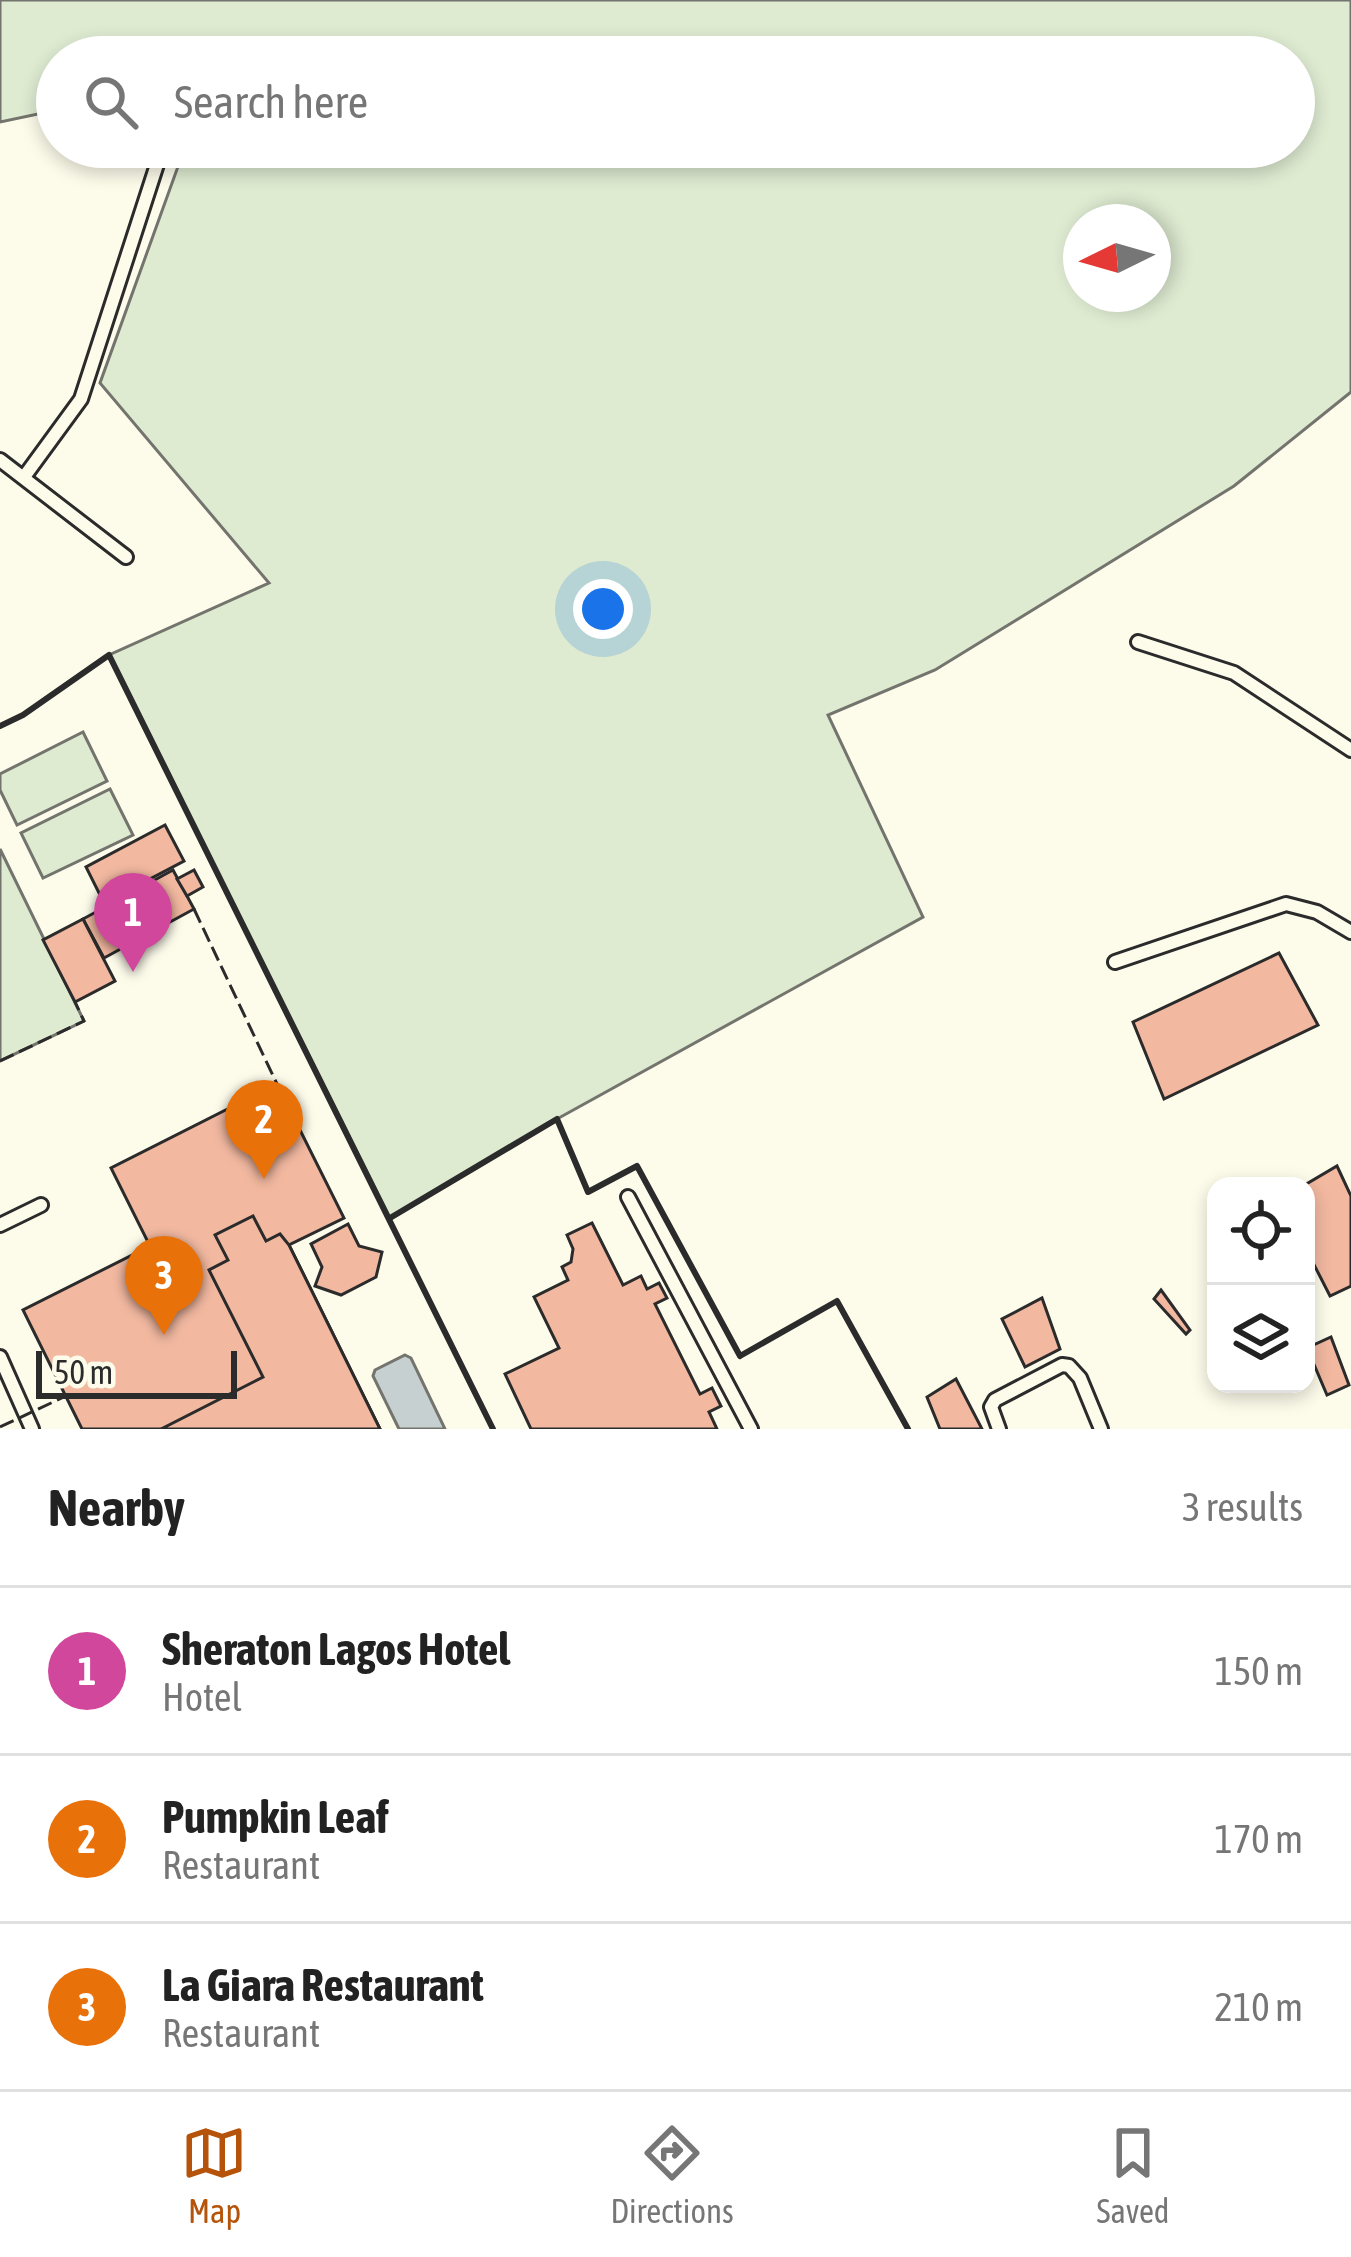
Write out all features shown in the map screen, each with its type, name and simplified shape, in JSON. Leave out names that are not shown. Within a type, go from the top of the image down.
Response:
[{"type":"lane","points":[[23,477],[81,399],[156,168]]},
{"type":"lane","points":[[0,460],[126,557]]},
{"type":"lane","points":[[1138,642],[1234,673],[1351,750]]},
{"type":"lane","points":[[1115,962],[1286,904],[1317,912],[1351,932]]},
{"type":"lane","points":[[628,1197],[752,1429]]},
{"type":"lane","points":[[0,1225],[41,1205]]},
{"type":"lane","points":[[0,1357],[32,1429]]},
{"type":"lane","points":[[999,1429],[992,1407],[995,1400],[1062,1365],[1070,1366],[1080,1378],[1102,1429]]},
{"type":"green space","points":[[0,0],[1351,0],[1351,392],[1234,486],[935,670],[828,715],[923,917],[557,1119],[390,1218],[109,655],[269,583],[100,383],[177,168],[1315,168],[1315,36],[36,36],[36,114],[0,122]]},
{"type":"green space","points":[[83,732],[107,781],[17,825],[0,790],[0,774]]},
{"type":"green space","points":[[110,789],[133,835],[43,878],[21,833]]},
{"type":"green space","points":[[0,849],[84,1021],[0,1061]]},
{"type":"shaded area","points":[[405,1355],[411,1358],[445,1429],[399,1429],[373,1376],[375,1370]]},
{"type":"building","points":[[165,825],[184,861],[104,903],[86,867]]},
{"type":"building","points":[[173,870],[194,909],[104,958],[83,919]]},
{"type":"building","points":[[194,870],[203,887],[187,896],[177,879]]},
{"type":"building","points":[[83,919],[115,981],[75,1002],[43,940]]},
{"type":"building","points":[[1279,953],[1318,1025],[1164,1099],[1133,1022]]},
{"type":"building","points":[[277,1084],[344,1218],[289,1245],[380,1429],[82,1429],[23,1310],[150,1246],[111,1168]]},
{"type":"building","points":[[1337,1166],[1351,1196],[1351,1286],[1330,1296],[1315,1267],[1315,1179]]},
{"type":"building","points":[[253,1216],[266,1241],[280,1234],[289,1245],[380,1429],[161,1429],[263,1377],[209,1270],[228,1260],[215,1235]]},
{"type":"building","points":[[592,1223],[623,1285],[641,1276],[647,1289],[659,1283],[667,1298],[655,1304],[700,1394],[712,1388],[721,1406],[709,1412],[717,1429],[531,1429],[505,1374],[559,1348],[534,1297],[568,1280],[562,1267],[571,1262],[573,1249],[567,1235]]},
{"type":"building","points":[[348,1224],[359,1246],[382,1252],[376,1277],[341,1295],[315,1286],[322,1267],[311,1244]]},
{"type":"building","points":[[1161,1290],[1190,1330],[1186,1334],[1154,1299]]},
{"type":"building","points":[[1042,1298],[1060,1349],[1025,1367],[1002,1319]]},
{"type":"building","points":[[1331,1337],[1349,1385],[1327,1395],[1315,1367],[1315,1344]]},
{"type":"building","points":[[956,1379],[982,1429],[940,1429],[927,1397]]},
{"type":"fence","points":[[194,909],[277,1084]]},
{"type":"fence","points":[[0,1061],[84,1021],[75,1002]]},
{"type":"fence","points":[[0,1427],[66,1396]]},
{"type":"wall","points":[[0,726],[109,655],[493,1429]]},
{"type":"wall","points":[[390,1218],[557,1119],[588,1192],[637,1166],[740,1356],[837,1301],[908,1429]]},
{"type":"place","name":"Sheraton Lagos Hotel","points":[[133,972]]},
{"type":"place","name":"Pumpkin Leaf","points":[[264,1179]]},
{"type":"place","name":"La Giara Restaurant","points":[[164,1335]]}]
